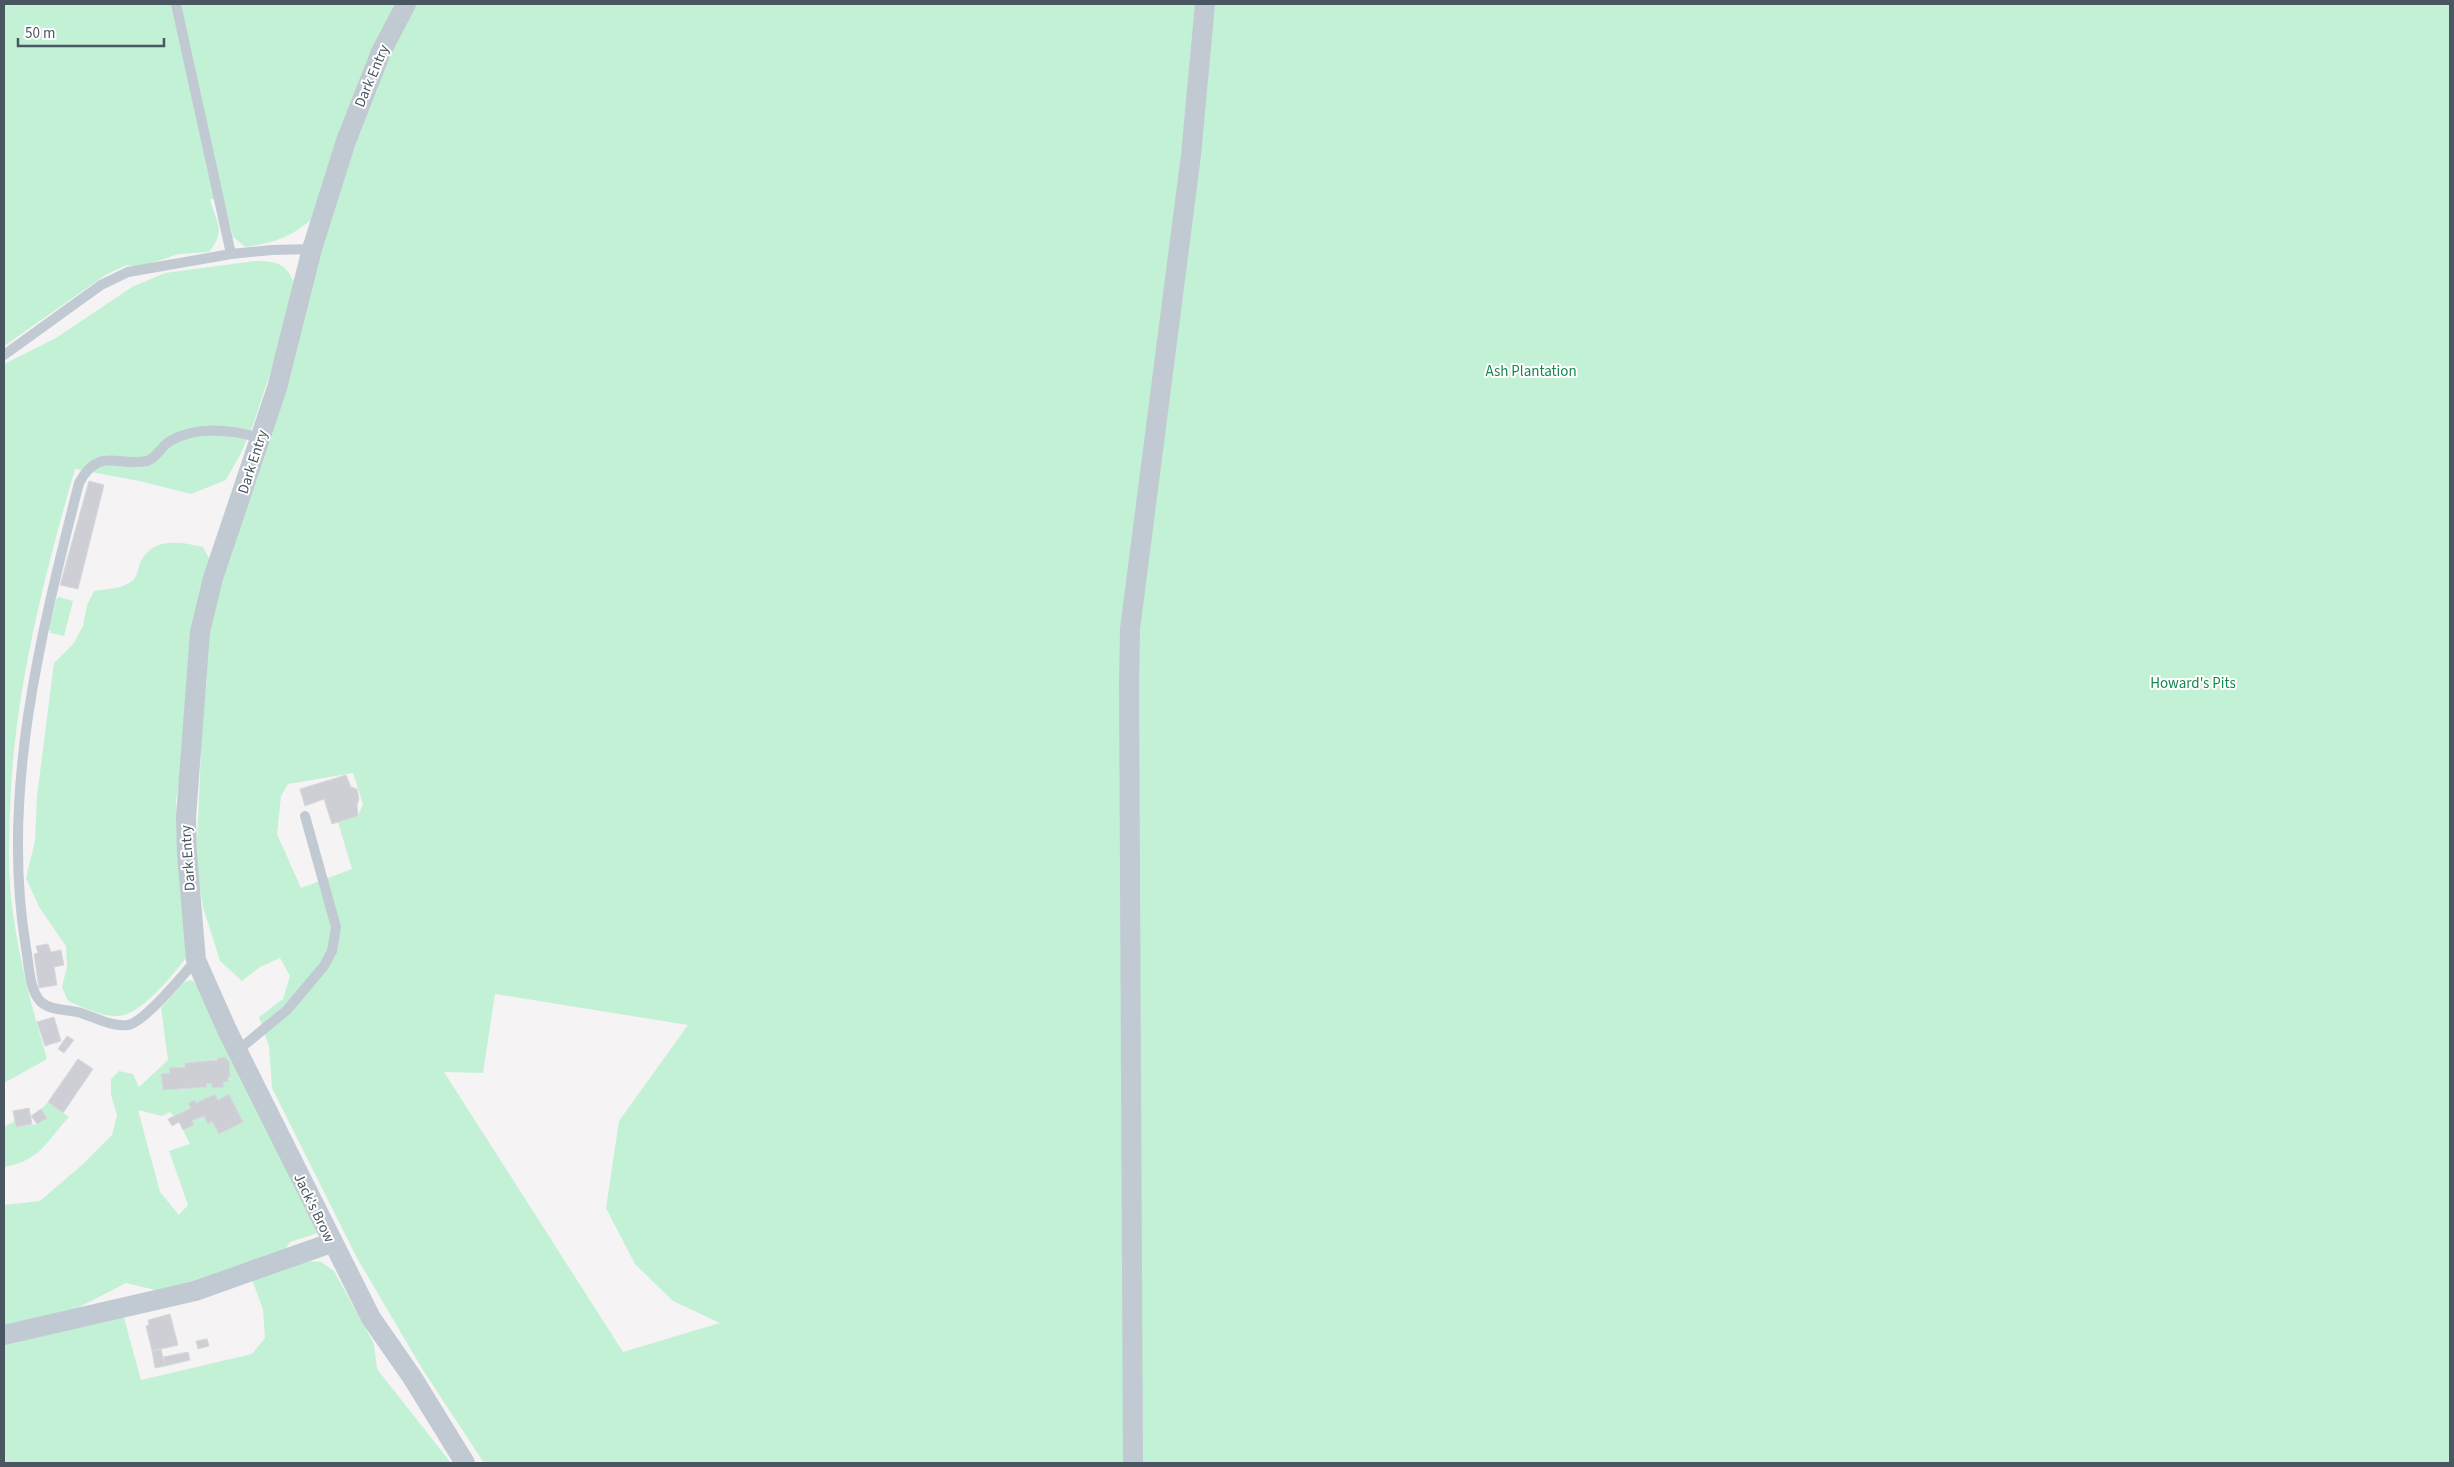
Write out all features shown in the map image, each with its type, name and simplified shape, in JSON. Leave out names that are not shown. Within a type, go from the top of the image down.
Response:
[{"type":"street","name":"Dark Entry","points":[[195,938],[187,854],[186,816],[200,632],[213,578],[276,388],[312,249],[346,140],[381,52],[406,4]]},
{"type":"street","points":[[1133,1463],[1130,628],[1192,155],[1205,4]]},
{"type":"street","name":"Jack's Brow","points":[[195,938],[196,960],[237,1051],[331,1243],[370,1318],[412,1377],[465,1463]]},
{"type":"street","points":[[4,1335],[195,1291],[331,1243]]},
{"type":"lane","points":[[176,4],[231,254]]},
{"type":"lane","points":[[4,355],[101,285],[128,272],[231,254],[312,249]]},
{"type":"lane","points":[[196,960],[168,992],[135,1023],[114,1025],[79,1012],[51,1007],[42,1003],[36,996],[32,985],[22,926],[18,876],[18,823],[24,734],[39,641],[78,483],[84,473],[104,460],[148,461],[168,442],[190,434],[219,430],[261,438]]},
{"type":"lane","points":[[237,1051],[287,1010],[324,966],[332,951],[336,927],[305,816]]},
{"type":"green space","points":[[4,4],[394,4],[357,93],[377,92],[380,73],[412,4],[1196,4],[1181,158],[1142,480],[1124,1463],[484,1463],[423,1370],[357,1258],[272,1088],[269,1046],[259,1017],[283,999],[290,976],[280,958],[260,967],[242,981],[220,961],[203,907],[196,863],[201,753],[183,760],[176,800],[186,958],[156,992],[138,1008],[120,1016],[113,1016],[93,1012],[68,1001],[62,987],[67,967],[66,946],[39,907],[26,878],[35,841],[37,796],[54,663],[74,643],[83,626],[87,605],[94,591],[126,585],[135,577],[146,553],[153,548],[168,543],[203,547],[212,564],[202,697],[207,682],[205,672],[209,625],[313,218],[289,235],[246,247],[233,237],[224,200],[210,199],[219,232],[218,238],[209,252],[179,254],[139,267],[127,265],[107,274],[4,346]],"holes":[[[353,773],[363,804],[358,816],[338,822],[352,869],[301,888],[277,834],[281,796],[288,784]],[[495,994],[688,1025],[619,1121],[606,1208],[635,1264],[673,1301],[720,1323],[623,1352],[444,1072],[483,1073]]]},
{"type":"green space","points":[[1213,4],[2450,4],[2450,1463],[1139,1463],[1138,642]]},
{"type":"green space","points":[[255,261],[272,262],[283,267],[291,276],[297,291],[253,425],[241,453],[226,480],[191,494],[139,481],[75,469],[41,595],[32,637],[17,723],[10,810],[9,875],[14,918],[25,978],[47,1059],[4,1083],[4,364],[56,338],[132,287],[165,273]]},
{"type":"green space","points":[[59,597],[73,601],[64,636],[51,633],[49,629],[56,599]]},
{"type":"green space","points":[[191,980],[198,984],[318,1233],[290,1242],[284,1252],[303,1261],[321,1262],[334,1271],[374,1344],[377,1369],[451,1463],[4,1463],[4,1340],[125,1313],[124,1318],[141,1380],[252,1354],[265,1338],[263,1309],[249,1272],[176,1295],[126,1283],[66,1314],[4,1329],[4,1205],[40,1201],[83,1164],[112,1135],[117,1115],[111,1095],[111,1079],[119,1071],[133,1074],[139,1087],[168,1060],[161,1008],[184,982]],"holes":[[[225,1057],[226,1060],[229,1060],[230,1077],[229,1081],[223,1082],[224,1086],[213,1088],[212,1083],[206,1084],[206,1087],[163,1090],[161,1074],[170,1073],[169,1069]],[[215,1094],[218,1100],[229,1094],[243,1122],[219,1134],[212,1121],[208,1123],[204,1116],[192,1121],[194,1125],[183,1130],[190,1144],[169,1151],[188,1205],[179,1215],[160,1192],[138,1110],[162,1116],[170,1112],[174,1117],[191,1108],[188,1103],[194,1100],[196,1103]]]},
{"type":"green space","points":[[48,1102],[69,1117],[35,1155],[16,1164],[4,1167],[4,1127],[15,1121],[17,1127],[37,1124],[47,1118],[41,1109]]},
{"type":"building","points":[[89,481],[104,485],[78,589],[60,585]]},
{"type":"building","points":[[346,775],[351,787],[357,789],[359,799],[357,804],[358,816],[332,824],[324,799],[305,806],[300,789]]},
{"type":"building","points":[[48,944],[51,952],[61,950],[64,965],[54,967],[57,985],[39,988],[34,954],[38,953],[36,946]]},
{"type":"building","points":[[54,1017],[61,1041],[45,1046],[37,1022]]},
{"type":"building","points":[[67,1036],[74,1040],[64,1053],[58,1049]]},
{"type":"building","points":[[226,1057],[226,1060],[229,1060],[230,1077],[228,1078],[229,1081],[223,1082],[224,1087],[212,1088],[212,1083],[206,1084],[207,1087],[163,1090],[161,1074],[170,1073],[169,1068],[185,1067],[185,1063],[217,1060],[217,1058]]},
{"type":"building","points":[[78,1059],[93,1069],[63,1113],[48,1102]]},
{"type":"building","points":[[215,1094],[218,1100],[229,1094],[243,1122],[219,1134],[212,1121],[208,1124],[204,1116],[192,1121],[194,1125],[183,1130],[179,1122],[172,1126],[168,1119],[191,1108],[188,1103],[195,1100],[196,1103]]},
{"type":"building","points":[[29,1108],[32,1124],[16,1127],[13,1111]]},
{"type":"building","points":[[41,1109],[47,1118],[37,1124],[31,1116]]},
{"type":"building","points":[[170,1314],[178,1345],[152,1351],[146,1326],[149,1325],[148,1320]]},
{"type":"building","points":[[207,1339],[209,1346],[198,1349],[196,1341]]},
{"type":"building","points":[[161,1349],[165,1366],[155,1368],[152,1351]]},
{"type":"building","points":[[188,1352],[190,1360],[165,1366],[163,1357]]},
{"type":"park label","name":"Ash Plantation","points":[[1531,371]]},
{"type":"park label","name":"Howard's Pits","points":[[2193,683]]}]
